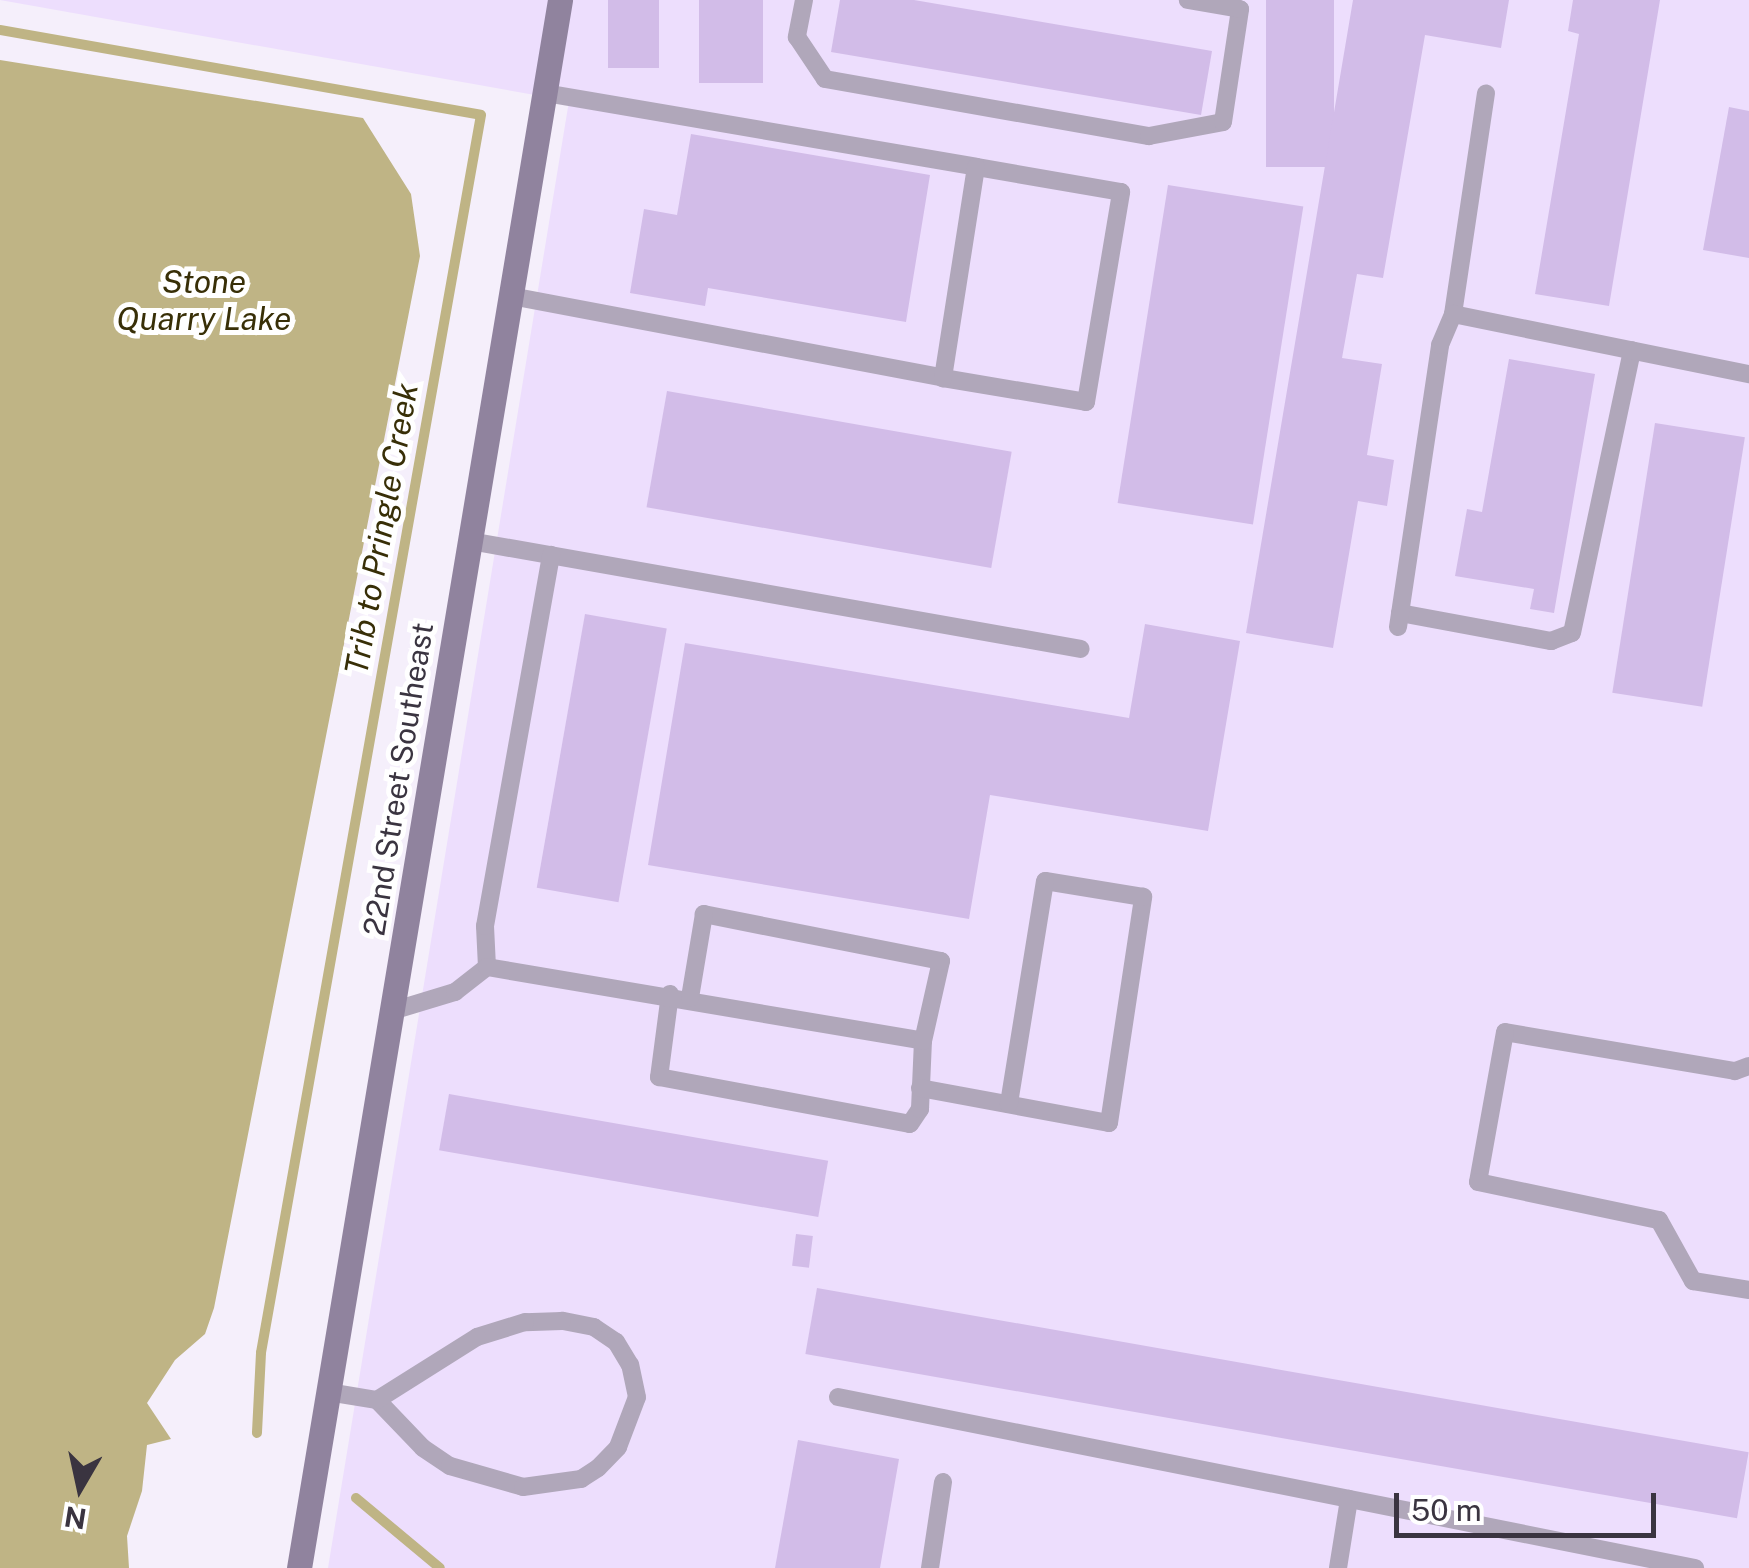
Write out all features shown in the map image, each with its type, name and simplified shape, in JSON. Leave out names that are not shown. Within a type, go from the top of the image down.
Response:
[{"type":"street","name":"22nd Street Southeast","points":[[299,1568],[560,0]]},
{"type":"lane","points":[[804,0],[797,37],[825,79],[1149,136],[1223,122],[1240,10],[1188,0]]},
{"type":"lane","points":[[511,296],[1086,402],[1121,192],[545,93]]},
{"type":"lane","points":[[1486,93],[1453,314],[1440,345],[1399,620],[1551,641],[1572,633],[1632,350]]},
{"type":"lane","points":[[943,378],[976,167]]},
{"type":"lane","points":[[1453,314],[1749,374]]},
{"type":"lane","points":[[470,541],[1081,649]]},
{"type":"lane","points":[[487,968],[485,926],[551,555]]},
{"type":"lane","points":[[920,1088],[1109,1123],[1143,897],[1045,881],[1009,1104]]},
{"type":"lane","points":[[670,994],[659,1077],[910,1124],[920,1088],[924,1041],[941,961],[704,914],[690,998]]},
{"type":"lane","points":[[392,1011],[456,992],[487,968],[670,994],[924,1041]]},
{"type":"lane","points":[[1749,1066],[1735,1071],[1505,1032],[1478,1182],[1659,1220],[1693,1281],[1749,1290]]},
{"type":"lane","points":[[328,1392],[377,1400],[450,1466],[523,1487],[582,1479],[598,1468],[618,1447],[637,1397],[630,1365],[616,1342],[594,1327],[562,1321],[525,1322],[477,1337],[377,1400]]},
{"type":"lane","points":[[838,1397],[1694,1568]]},
{"type":"lane","points":[[930,1568],[943,1482]]},
{"type":"lane","points":[[1338,1568],[1350,1499]]},
{"type":"shaded area","points":[[0,0],[1749,0],[1749,1568],[328,1568],[569,101]]},
{"type":"water","name":"Stone Quarry Lake","points":[[0,60],[363,118],[411,194],[420,256],[214,1308],[205,1334],[175,1360],[147,1403],[171,1439],[147,1445],[142,1491],[127,1536],[129,1568],[0,1568]]},
{"type":"building","points":[[608,0],[659,0],[659,68],[608,68]]},
{"type":"building","points":[[699,0],[763,0],[763,83],[699,83]]},
{"type":"building","points":[[840,0],[914,0],[1212,51],[1201,115],[831,52]]},
{"type":"building","points":[[1266,0],[1334,0],[1334,167],[1266,167]]},
{"type":"building","points":[[1353,0],[1509,0],[1501,48],[1425,35],[1383,278],[1357,274],[1342,358],[1382,364],[1367,455],[1394,460],[1387,506],[1358,501],[1333,648],[1246,633]]},
{"type":"building","points":[[1573,0],[1660,0],[1609,306],[1535,294],[1579,34],[1568,31]]},
{"type":"building","points":[[1729,107],[1749,111],[1749,258],[1703,250]]},
{"type":"building","points":[[691,134],[930,175],[906,322],[708,288],[705,306],[630,293],[644,209],[677,215]]},
{"type":"building","points":[[1168,185],[1303,206],[1253,524],[1118,503]]},
{"type":"building","points":[[1509,359],[1595,374],[1554,613],[1530,609],[1534,589],[1455,576],[1467,509],[1482,512]]},
{"type":"building","points":[[667,391],[1012,452],[991,568],[647,507]]},
{"type":"building","points":[[1655,423],[1745,437],[1702,707],[1612,693]]},
{"type":"building","points":[[585,614],[667,628],[618,902],[537,888]]},
{"type":"building","points":[[1145,624],[1240,641],[1208,831],[990,795],[969,919],[648,865],[685,643],[1129,718]]},
{"type":"building","points":[[449,1094],[828,1161],[818,1217],[439,1150]]},
{"type":"building","points":[[796,1234],[813,1236],[809,1268],[792,1266]]},
{"type":"building","points":[[817,1288],[1749,1452],[1737,1518],[805,1354]]},
{"type":"building","points":[[798,1440],[899,1459],[880,1568],[775,1568]]},
{"type":"waterway","name":"Trib to Pringle Creek","points":[[0,30],[481,115],[261,1353],[257,1433]]},
{"type":"waterway","name":"Trib to Pringle Creek","points":[[356,1498],[440,1568]]}]
